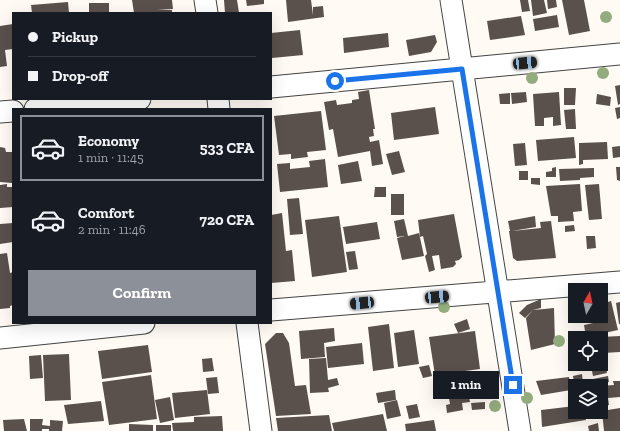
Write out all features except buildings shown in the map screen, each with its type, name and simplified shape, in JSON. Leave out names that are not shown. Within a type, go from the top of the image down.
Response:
[{"type":"street","points":[[205,0],[207,12]]},
{"type":"street","points":[[450,0],[520,431]]},
{"type":"street","points":[[272,87],[620,54]]},
{"type":"street","points":[[46,108],[130,100]]},
{"type":"street","points":[[0,112],[12,111]]},
{"type":"street","points":[[272,310],[620,282]]},
{"type":"street","points":[[0,338],[134,324]]},
{"type":"street","points":[[247,324],[261,431]]},
{"type":"route","points":[[335,81],[462,69],[513,385]]}]
